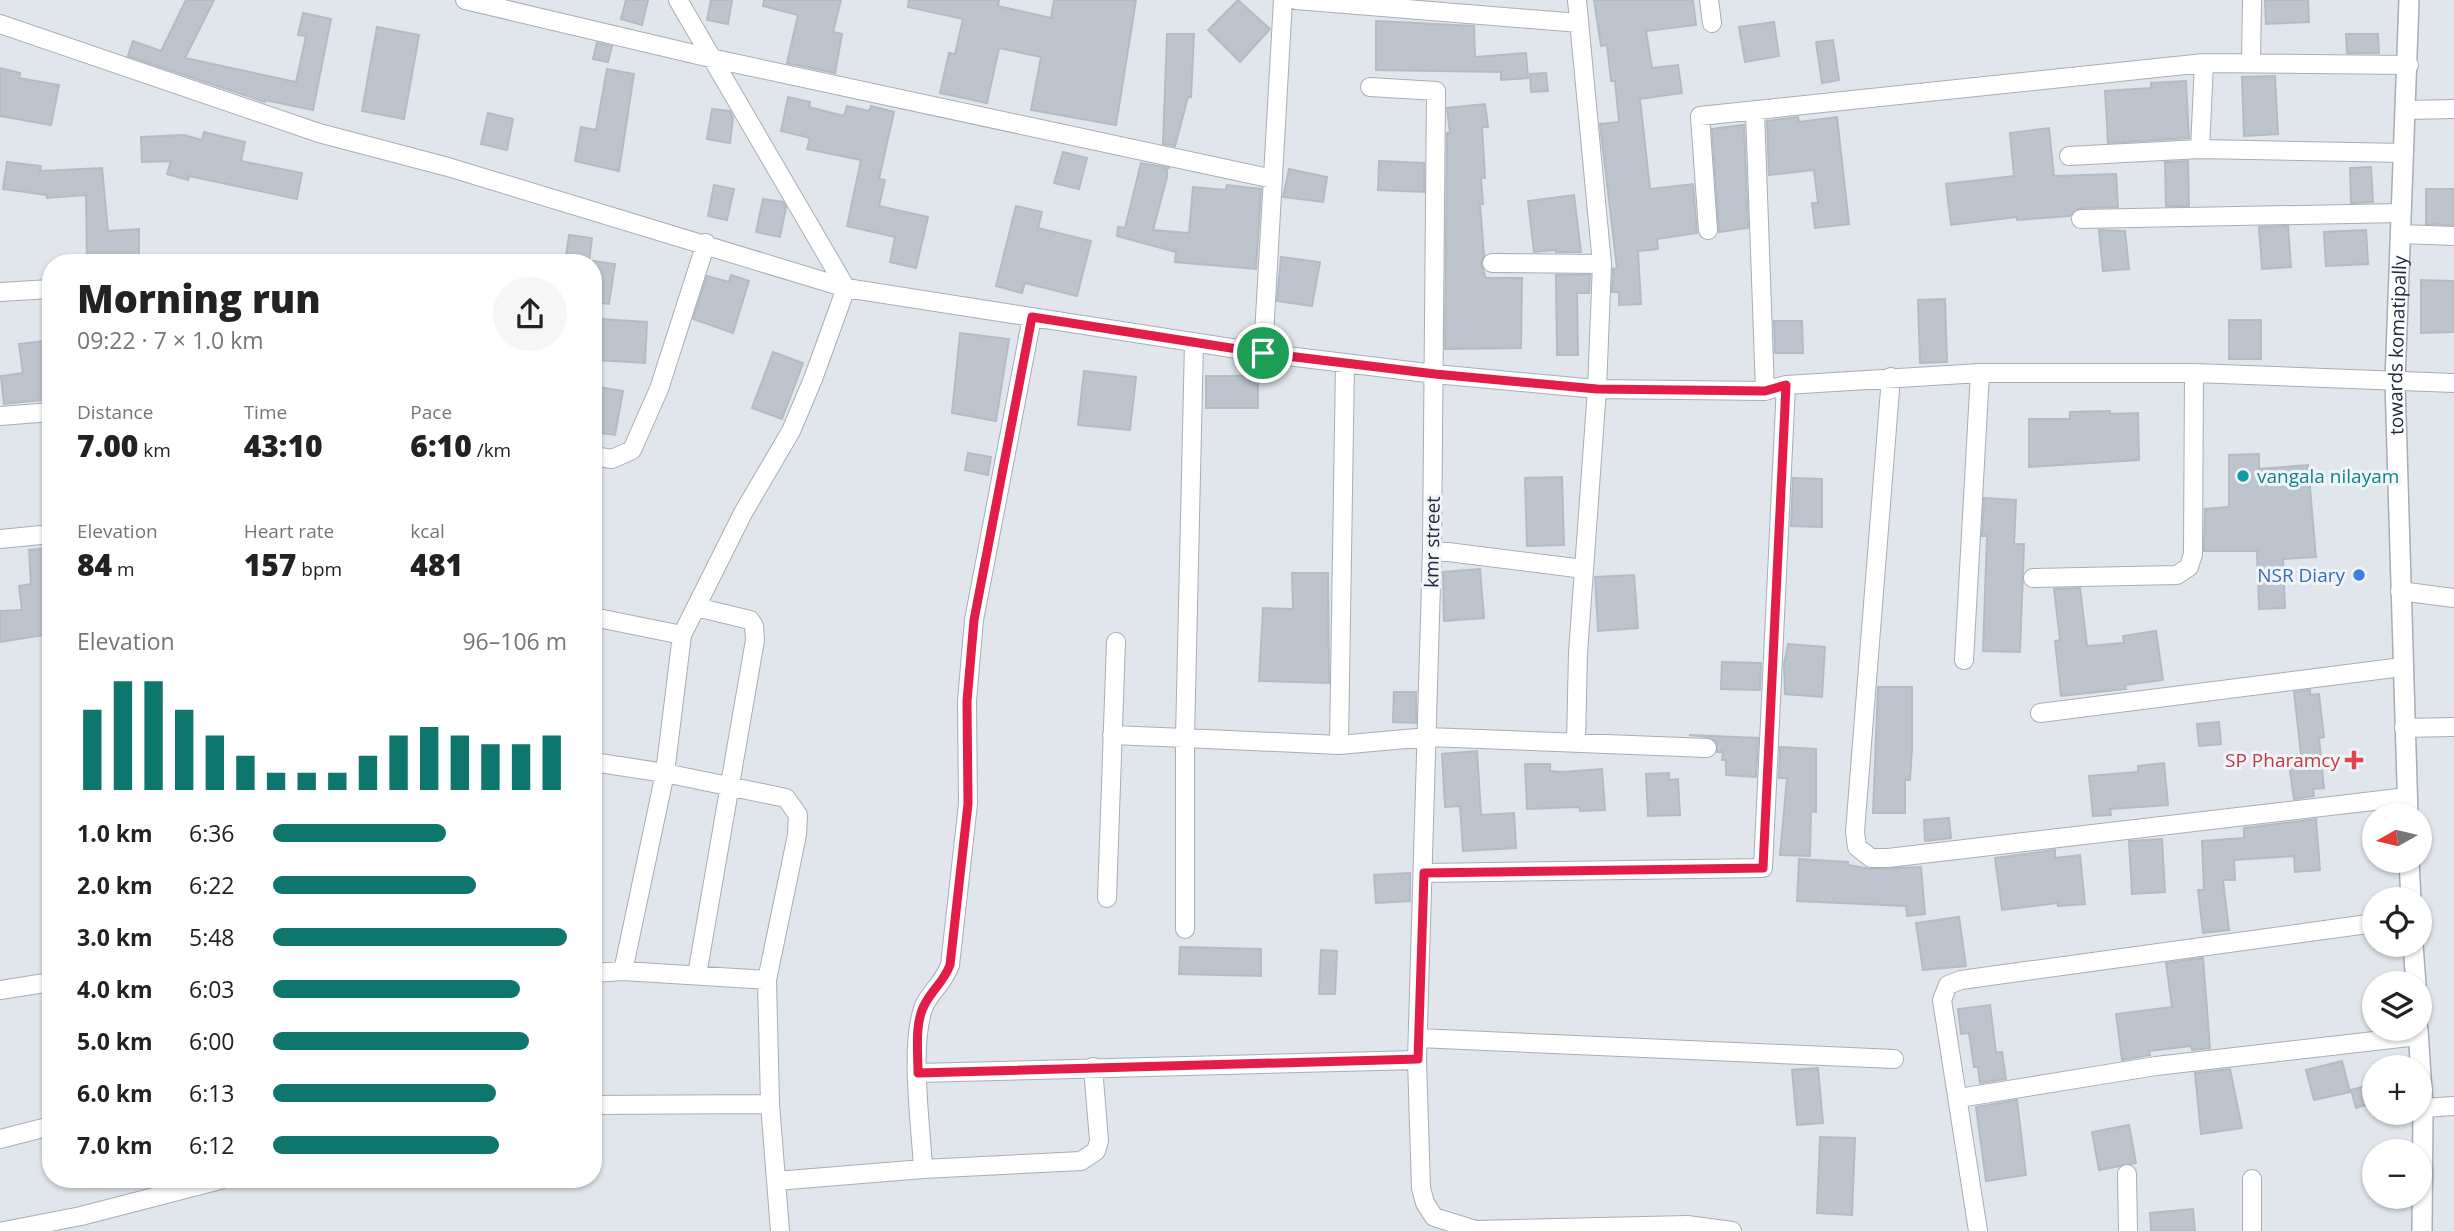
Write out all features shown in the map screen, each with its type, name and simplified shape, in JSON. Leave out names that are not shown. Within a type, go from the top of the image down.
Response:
[{"type":"street","points":[[465,0],[715,59],[1273,179]]},
{"type":"street","points":[[623,971],[664,773],[682,635],[743,513],[791,430],[814,379],[846,288],[715,59],[678,0]]},
{"type":"street","points":[[1263,353],[1283,0]]},
{"type":"street","points":[[1296,0],[1579,23]]},
{"type":"street","points":[[1576,741],[1578,653],[1597,389],[1602,264],[1577,0]]},
{"type":"street","points":[[1709,0],[1712,23]]},
{"type":"street","points":[[2251,61],[2252,0]]},
{"type":"street","name":"towards komatipally","points":[[2407,803],[2395,382],[2409,65],[2409,0]]},
{"type":"street","points":[[0,24],[318,134],[448,167],[706,243],[846,288],[1263,353],[1435,374],[1597,389],[1765,391],[1786,385],[1980,373],[2194,373],[2454,383]]},
{"type":"street","points":[[2200,149],[2204,62]]},
{"type":"street","points":[[1709,230],[1700,116],[2204,62],[2409,65]]},
{"type":"street","name":"kmr street","points":[[1370,87],[1436,91],[1432,550],[1418,1038],[1421,1188],[1425,1203],[1434,1217],[1476,1230],[1687,1226],[1732,1231]]},
{"type":"street","points":[[2406,110],[2454,109]]},
{"type":"street","points":[[1755,111],[1765,391]]},
{"type":"street","points":[[2069,156],[2200,149],[2404,153]]},
{"type":"street","points":[[2081,219],[2401,213]]},
{"type":"street","points":[[2400,234],[2454,236]]},
{"type":"street","points":[[602,458],[612,460],[632,450],[659,389],[706,243]]},
{"type":"street","points":[[1492,263],[1602,264]]},
{"type":"street","points":[[0,292],[42,290]]},
{"type":"street","points":[[923,1169],[918,1027],[925,1003],[944,982],[950,965],[968,804],[967,701],[974,620],[1032,317]]},
{"type":"street","points":[[1185,929],[1185,738],[1194,342]]},
{"type":"street","points":[[1339,745],[1345,363]]},
{"type":"street","points":[[1964,660],[1980,373]]},
{"type":"street","points":[[2033,578],[2177,575],[2189,567],[2193,554],[2194,373]]},
{"type":"street","points":[[1891,377],[1855,832],[1857,847],[1871,858],[2362,810]]},
{"type":"street","points":[[1424,873],[1763,868],[1786,385]]},
{"type":"street","points":[[0,415],[42,413]]},
{"type":"street","points":[[0,539],[42,535]]},
{"type":"street","points":[[1432,550],[1584,569]]},
{"type":"street","points":[[2400,591],[2454,598]]},
{"type":"street","points":[[696,607],[750,620],[754,626],[755,640],[697,975]]},
{"type":"street","points":[[602,619],[682,635]]},
{"type":"street","points":[[1107,898],[1116,642]]},
{"type":"street","points":[[2040,713],[2402,667]]},
{"type":"street","points":[[2404,728],[2454,727]]},
{"type":"street","points":[[1112,735],[1339,745],[1428,737],[1707,748]]},
{"type":"street","points":[[602,763],[786,798],[798,815],[797,835],[767,980],[770,1104],[780,1231]]},
{"type":"street","points":[[1978,1231],[1942,1000],[1948,985],[1961,980],[2362,925]]},
{"type":"street","points":[[602,972],[623,971],[767,980]]},
{"type":"street","points":[[0,990],[42,983]]},
{"type":"street","points":[[1418,1038],[1894,1059]]},
{"type":"street","points":[[1959,1098],[2157,1066],[2362,1040]]},
{"type":"street","points":[[918,1073],[1418,1059]]},
{"type":"street","points":[[776,1181],[923,1169],[1081,1161],[1090,1158],[1097,1151],[1099,1141],[1093,1067]]},
{"type":"street","points":[[602,1105],[770,1104]]},
{"type":"street","points":[[2432,1107],[2454,1106]]},
{"type":"street","points":[[2422,1231],[2423,1125]]},
{"type":"street","points":[[0,1139],[42,1128]]},
{"type":"street","points":[[2127,1174],[2128,1231]]},
{"type":"street","points":[[2252,1179],[2252,1231]]},
{"type":"street","points":[[4,1231],[103,1211],[190,1188]]},
{"type":"building","points":[[186,0],[214,0],[185,58],[296,82],[306,36],[298,35],[303,13],[331,19],[313,110],[265,102],[128,56],[133,41],[161,51]]},
{"type":"building","points":[[626,0],[648,0],[642,25],[621,19]]},
{"type":"building","points":[[711,0],[732,0],[728,24],[707,20]]},
{"type":"building","points":[[764,0],[841,0],[833,32],[842,34],[835,73],[787,63],[798,15],[763,6]]},
{"type":"building","points":[[909,0],[999,0],[998,6],[1051,18],[1054,0],[1136,0],[1116,125],[1031,110],[1041,57],[999,48],[987,103],[940,93],[949,53],[955,54],[963,19],[908,7]]},
{"type":"building","points":[[1238,0],[1270,29],[1240,62],[1208,30]]},
{"type":"building","points":[[1594,0],[1693,0],[1696,25],[1646,31],[1652,68],[1678,65],[1682,93],[1640,99],[1650,189],[1693,184],[1697,233],[1657,239],[1658,249],[1638,251],[1641,304],[1619,305],[1619,292],[1612,292],[1613,269],[1617,268],[1600,124],[1619,122],[1615,81],[1611,81],[1607,45],[1601,46]]},
{"type":"building","points":[[2265,0],[2308,0],[2309,22],[2266,24]]},
{"type":"building","points":[[1376,21],[1474,26],[1475,57],[1526,53],[1528,78],[1501,80],[1501,72],[1376,70]]},
{"type":"building","points":[[1774,22],[1779,56],[1745,62],[1739,27]]},
{"type":"building","points":[[377,27],[419,35],[404,119],[362,111]]},
{"type":"building","points":[[1167,34],[1194,34],[1191,97],[1188,97],[1175,146],[1163,144]]},
{"type":"building","points":[[2346,34],[2378,34],[2379,53],[2347,53]]},
{"type":"building","points":[[1833,40],[1839,80],[1822,83],[1816,42]]},
{"type":"building","points":[[597,43],[612,46],[608,62],[593,59]]},
{"type":"building","points":[[0,68],[20,73],[19,78],[59,85],[51,125],[0,116]]},
{"type":"building","points":[[607,69],[634,74],[619,171],[575,161],[581,127],[596,130]]},
{"type":"building","points":[[1546,73],[1548,91],[1531,92],[1530,74]]},
{"type":"building","points":[[2275,76],[2278,134],[2244,136],[2242,77]]},
{"type":"building","points":[[2186,81],[2189,138],[2108,143],[2105,91],[2151,88],[2151,83]]},
{"type":"building","points":[[788,97],[810,102],[809,107],[844,116],[847,106],[869,111],[871,106],[894,112],[879,179],[885,180],[879,206],[928,217],[916,268],[890,262],[895,237],[847,226],[861,160],[807,149],[810,138],[781,131]]},
{"type":"building","points":[[1485,104],[1488,127],[1482,127],[1485,178],[1481,178],[1484,255],[1481,264],[1486,278],[1522,278],[1521,348],[1445,349],[1447,133],[1450,133],[1447,108]]},
{"type":"building","points":[[712,109],[730,111],[733,118],[730,143],[707,139]]},
{"type":"building","points":[[488,113],[513,119],[507,150],[481,144]]},
{"type":"building","points":[[1798,117],[1799,122],[1837,117],[1849,224],[1815,228],[1812,203],[1818,203],[1814,170],[1769,175],[1767,121]]},
{"type":"building","points":[[1744,125],[1748,228],[1719,232],[1712,129]]},
{"type":"building","points":[[2049,128],[2054,176],[2116,174],[2118,207],[2080,208],[2070,216],[2017,220],[2017,217],[1951,225],[1946,184],[2014,176],[2010,133]]},
{"type":"building","points":[[204,132],[245,142],[241,161],[302,173],[297,199],[189,176],[188,180],[167,174],[171,161],[142,162],[141,137],[184,135],[202,140]]},
{"type":"building","points":[[1063,152],[1087,158],[1079,189],[1054,183]]},
{"type":"building","points":[[1379,161],[1424,163],[1424,192],[1378,190]]},
{"type":"building","points":[[2188,161],[2189,206],[2166,206],[2165,162]]},
{"type":"building","points":[[7,162],[41,166],[40,171],[102,168],[108,231],[139,229],[139,254],[87,254],[86,195],[47,198],[47,195],[3,189]]},
{"type":"building","points":[[1141,163],[1170,168],[1163,169],[1167,170],[1167,177],[1153,230],[1189,233],[1193,187],[1226,190],[1227,185],[1261,189],[1256,269],[1175,262],[1176,252],[1117,236],[1118,227],[1125,228]]},
{"type":"building","points":[[2371,167],[2373,202],[2351,203],[2350,168]]},
{"type":"building","points":[[1289,169],[1327,177],[1323,202],[1283,197]]},
{"type":"building","points":[[714,185],[734,189],[727,220],[708,216]]},
{"type":"building","points":[[2426,189],[2454,189],[2454,225],[2426,224]]},
{"type":"building","points":[[1574,195],[1581,252],[1534,252],[1528,201]]},
{"type":"building","points":[[763,199],[783,202],[786,207],[780,237],[756,232]]},
{"type":"building","points":[[1016,206],[1042,212],[1038,228],[1091,241],[1077,296],[1025,283],[1022,293],[996,286]]},
{"type":"building","points":[[2288,226],[2291,267],[2262,269],[2259,227]]},
{"type":"building","points":[[2099,230],[2125,231],[2129,269],[2103,271]]},
{"type":"building","points":[[2366,230],[2368,264],[2326,266],[2324,232]]},
{"type":"building","points":[[569,235],[592,238],[590,254],[566,254]]},
{"type":"building","points":[[1281,257],[1320,262],[1312,306],[1277,301]]},
{"type":"building","points":[[602,262],[615,264],[609,304],[602,303]]},
{"type":"building","points":[[731,275],[749,281],[733,333],[693,319],[707,276],[729,282]]},
{"type":"building","points":[[1556,275],[1590,275],[1589,293],[1577,293],[1578,355],[1557,355]]},
{"type":"building","points":[[2421,280],[2454,281],[2454,332],[2421,333]]},
{"type":"building","points":[[1945,299],[1947,362],[1920,363],[1918,300]]},
{"type":"building","points":[[602,319],[647,322],[645,363],[602,360]]},
{"type":"building","points":[[2229,320],[2261,320],[2261,359],[2229,359]]},
{"type":"building","points":[[1774,321],[1802,321],[1803,353],[1775,353]]},
{"type":"building","points":[[960,333],[1009,339],[996,421],[952,413]]},
{"type":"building","points":[[42,341],[42,400],[4,404],[1,376],[23,373],[19,344]]},
{"type":"building","points":[[773,352],[803,363],[782,419],[752,408]]},
{"type":"building","points":[[1084,371],[1136,377],[1130,430],[1078,425]]},
{"type":"building","points":[[1206,376],[1258,376],[1258,408],[1206,408]]},
{"type":"building","points":[[602,388],[623,391],[615,435],[602,433]]},
{"type":"building","points":[[2110,411],[2110,414],[2138,413],[2139,460],[2029,467],[2029,419],[2070,419],[2070,412]]},
{"type":"building","points":[[968,453],[991,457],[988,475],[965,470]]},
{"type":"building","points":[[2259,454],[2259,469],[2308,465],[2316,557],[2283,559],[2285,608],[2259,609],[2257,551],[2204,551],[2205,509],[2229,507],[2229,455]]},
{"type":"building","points":[[1562,477],[1564,545],[1527,546],[1525,478]]},
{"type":"building","points":[[1793,478],[1822,479],[1822,527],[1791,526]]},
{"type":"building","points":[[1984,498],[2016,500],[2014,544],[2024,544],[2020,652],[1983,651],[1987,536],[1982,536]]},
{"type":"building","points":[[42,549],[42,635],[0,642],[0,611],[22,610],[19,586],[31,584],[29,550]]},
{"type":"building","points":[[1480,569],[1484,618],[1444,621],[1443,572]]},
{"type":"building","points":[[1292,573],[1328,573],[1329,683],[1259,681],[1263,608],[1293,609]]},
{"type":"building","points":[[1634,575],[1638,628],[1598,631],[1595,577]]},
{"type":"building","points":[[2080,588],[2087,646],[2124,643],[2123,636],[2156,631],[2163,680],[2125,685],[2126,689],[2061,696],[2055,641],[2060,640],[2054,589]]},
{"type":"building","points":[[1788,644],[1825,647],[1822,697],[1785,694],[1784,664]]},
{"type":"building","points":[[1722,662],[1761,663],[1760,690],[1721,689]]},
{"type":"building","points":[[1878,687],[1912,687],[1912,749],[1910,780],[1905,780],[1905,813],[1873,813]]},
{"type":"building","points":[[2310,690],[2310,695],[2319,694],[2324,737],[2319,738],[2324,788],[2313,789],[2314,796],[2294,799],[2288,756],[2301,755],[2294,692]]},
{"type":"building","points":[[1394,692],[1416,692],[1416,723],[1393,722]]},
{"type":"building","points":[[2219,722],[2221,744],[2199,746],[2197,724]]},
{"type":"building","points":[[1689,735],[1758,738],[1756,777],[1726,775],[1726,760],[1722,760],[1723,752],[1717,752],[1717,742],[1708,737]]},
{"type":"building","points":[[1780,747],[1816,749],[1816,812],[1811,811],[1810,856],[1780,855],[1787,778],[1779,778]]},
{"type":"building","points":[[1477,751],[1481,815],[1514,813],[1516,848],[1463,851],[1460,806],[1445,807],[1442,754]]},
{"type":"building","points":[[2164,763],[2168,805],[2110,809],[2111,815],[2093,816],[2089,776],[2138,772],[2138,766]]},
{"type":"building","points":[[1525,764],[1550,764],[1550,771],[1562,772],[1602,769],[1605,810],[1580,811],[1579,807],[1527,809]]},
{"type":"building","points":[[1669,773],[1669,780],[1678,779],[1680,815],[1648,816],[1646,774]]},
{"type":"building","points":[[1949,818],[1951,838],[1925,841],[1924,820]]},
{"type":"building","points":[[2316,819],[2320,870],[2295,872],[2294,856],[2234,860],[2235,880],[2223,880],[2229,930],[2203,933],[2198,890],[2204,890],[2202,841],[2244,838],[2244,828]]},
{"type":"building","points":[[2162,839],[2165,892],[2132,894],[2129,841]]},
{"type":"building","points":[[2055,850],[2055,858],[2080,855],[2085,904],[2058,906],[2057,903],[2002,910],[1995,858]]},
{"type":"building","points":[[1799,859],[1848,862],[1848,865],[1871,869],[1921,867],[1925,914],[1907,916],[1906,906],[1797,901]]},
{"type":"building","points":[[1410,873],[1410,901],[1376,903],[1374,875]]},
{"type":"building","points":[[1959,917],[1966,966],[1923,970],[1916,923]]},
{"type":"building","points":[[1180,947],[1261,949],[1261,976],[1179,974]]},
{"type":"building","points":[[1321,950],[1337,951],[1335,994],[1319,994]]},
{"type":"building","points":[[2203,958],[2210,1048],[2192,1050],[2191,1046],[2149,1051],[2150,1055],[2122,1060],[2116,1014],[2172,1007],[2166,963]]},
{"type":"building","points":[[1990,1005],[1996,1053],[2002,1052],[2006,1079],[1980,1083],[1978,1067],[1974,1067],[1969,1033],[1961,1034],[1958,1009]]},
{"type":"building","points":[[2342,1061],[2350,1092],[2314,1100],[2306,1070]]},
{"type":"building","points":[[1818,1068],[1823,1123],[1797,1125],[1792,1070]]},
{"type":"building","points":[[2230,1069],[2242,1128],[2201,1134],[2195,1073]]},
{"type":"building","points":[[2362,1087],[2362,1106],[2356,1108],[2351,1090]]},
{"type":"building","points":[[2017,1100],[2026,1175],[1986,1181],[1976,1107]]},
{"type":"building","points":[[2129,1125],[2136,1163],[2099,1170],[2092,1132]]},
{"type":"building","points":[[1820,1137],[1855,1138],[1852,1215],[1817,1213]]},
{"type":"building","points":[[2193,1209],[2195,1231],[2151,1231],[2150,1213]]},
{"type":"place","name":"vangala nilayam","points":[[2243,476]]},
{"type":"place","name":"NSR Diary","points":[[2359,575]]},
{"type":"place","name":"SP Pharamcy","points":[[2354,760]]},
{"type":"route","points":[[1032,317],[1263,353],[1435,374],[1597,389],[1765,391],[1786,385],[1763,868],[1424,873],[1418,1059],[918,1073],[918,1027],[925,1003],[944,982],[950,965],[968,804],[967,701],[974,620],[1032,317]]}]
